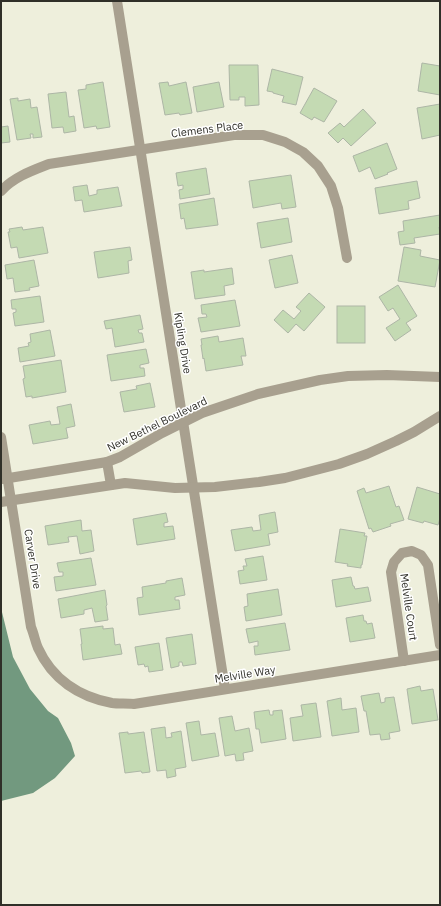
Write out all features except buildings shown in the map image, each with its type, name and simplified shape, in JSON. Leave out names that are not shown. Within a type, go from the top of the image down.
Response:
[{"type":"street","name":"Kipling Drive","points":[[117,1],[225,689]]},
{"type":"street","name":"Clemens Place","points":[[1,191],[24,174],[49,164],[234,135],[263,136],[285,142],[303,152],[318,166],[330,186],[338,208],[347,258]]},
{"type":"street","name":"New Bethel Boulevard","points":[[4,478],[107,462],[120,457],[183,422],[258,394],[320,380],[348,376],[387,375],[440,377]]},
{"type":"street","points":[[6,501],[125,483],[175,488],[215,487],[285,478],[338,464],[367,454],[414,432],[440,416]]},
{"type":"street","name":"Carver Drive","points":[[1,437],[6,501],[31,627],[38,647],[47,664],[60,679]]},
{"type":"street","points":[[107,462],[111,485]]},
{"type":"street","name":"Melville Court","points":[[404,660],[391,572],[394,562],[402,553],[412,551],[421,555],[428,565],[440,645]]},
{"type":"street","name":"Melville Way","points":[[60,679],[74,690],[94,699],[114,703],[134,704],[440,655]]},
{"type":"shaded area","points":[[1,608],[13,657],[30,689],[48,711],[58,718],[71,743],[75,756],[55,778],[33,793],[1,801]]}]
